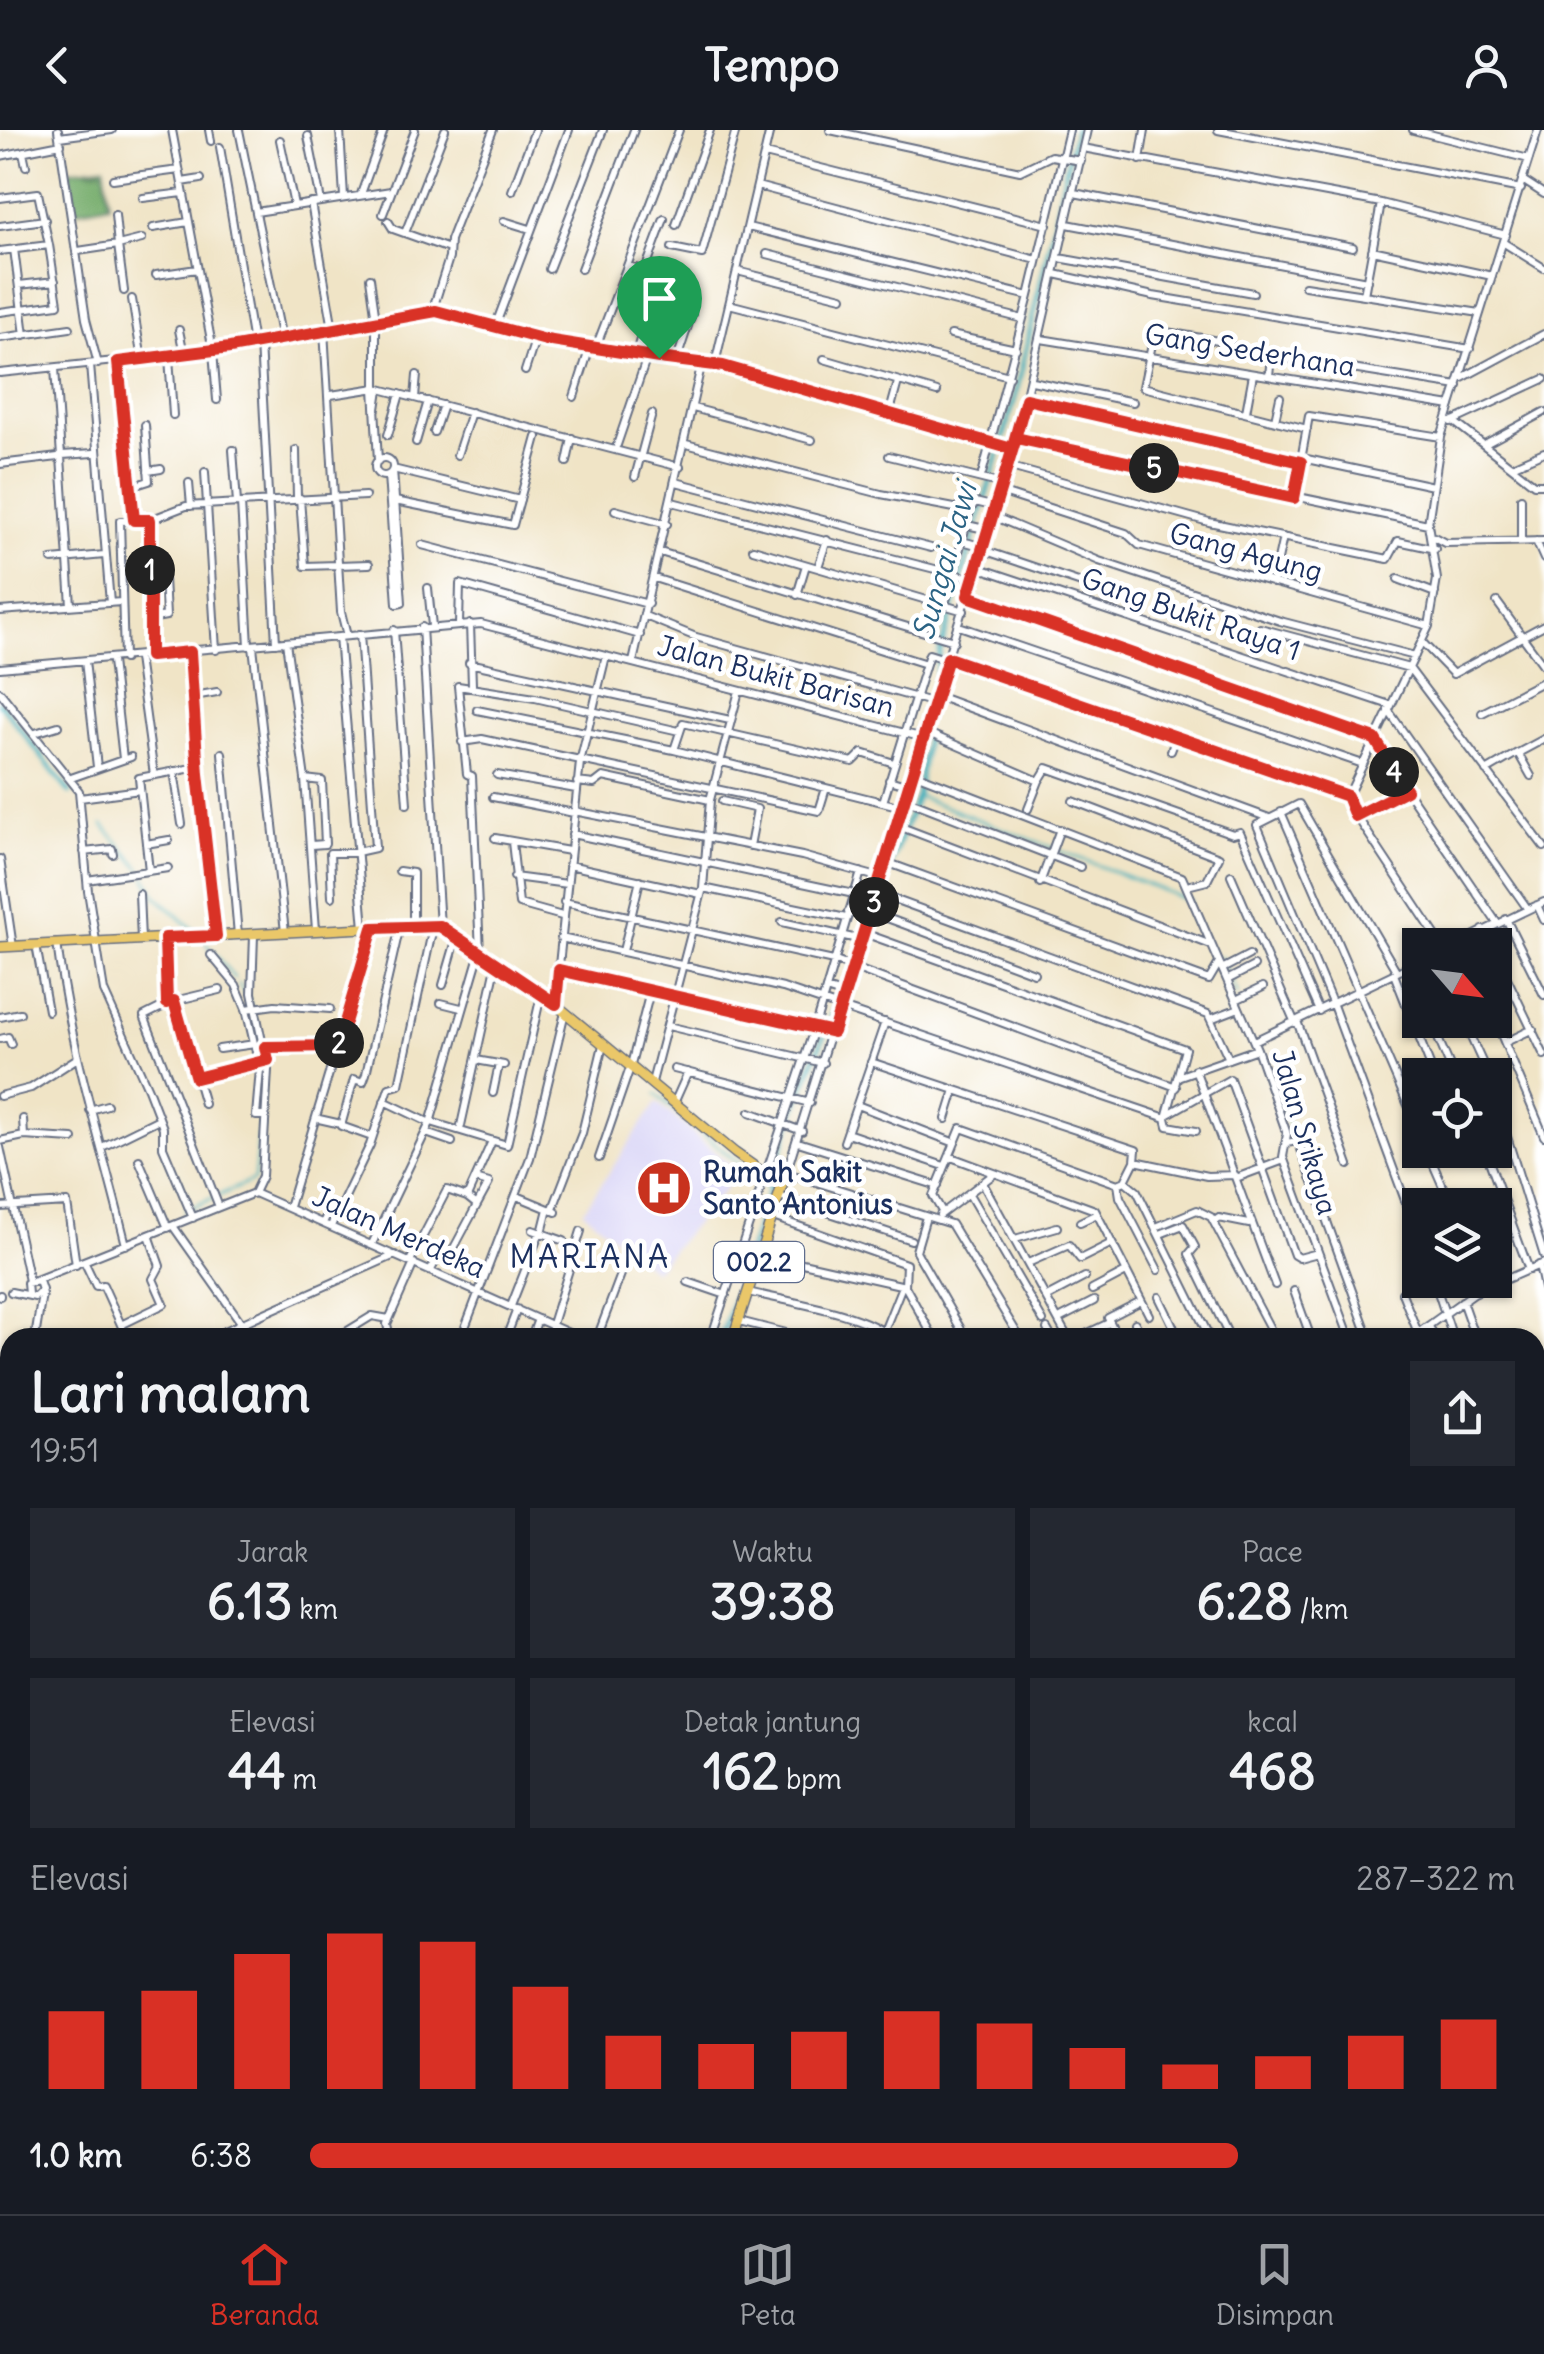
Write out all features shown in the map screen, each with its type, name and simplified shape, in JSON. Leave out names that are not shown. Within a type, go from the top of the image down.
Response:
[{"type":"main road","points":[[0,948],[437,926],[556,1004],[780,1189]]},
{"type":"main road","name":"002.2","points":[[737,1328],[780,1189]]},
{"type":"street","points":[[0,156],[23,152],[59,137],[112,130]]},
{"type":"street","points":[[172,130],[213,350],[217,400]]},
{"type":"street","points":[[209,130],[211,141]]},
{"type":"street","points":[[239,130],[282,338]]},
{"type":"street","points":[[340,130],[344,197]]},
{"type":"street","points":[[361,194],[384,130]]},
{"type":"street","points":[[415,130],[391,191],[386,218],[405,234],[449,249]]},
{"type":"street","points":[[405,234],[444,130]]},
{"type":"street","points":[[432,312],[449,249],[492,130]]},
{"type":"street","points":[[512,191],[535,130]]},
{"type":"street","points":[[496,324],[569,130]]},
{"type":"street","points":[[549,269],[603,130]]},
{"type":"street","points":[[581,270],[634,130]]},
{"type":"street","points":[[574,396],[679,130]]},
{"type":"street","points":[[676,225],[710,130]]},
{"type":"street","points":[[672,248],[702,254],[736,130]]},
{"type":"street","points":[[715,364],[770,130]]},
{"type":"street","points":[[830,130],[1020,171],[1046,158],[1079,160]]},
{"type":"street","points":[[985,477],[1066,157],[1069,130]]},
{"type":"street","name":"002.2","points":[[780,1189],[877,893],[1016,438],[1087,130]]},
{"type":"street","points":[[1140,160],[1145,130]]},
{"type":"street","points":[[1218,130],[1522,185],[1544,194]]},
{"type":"street","points":[[1413,130],[1529,159]]},
{"type":"street","points":[[1431,928],[1355,816],[1347,796],[1429,626],[1435,592],[1435,549],[1428,524],[1441,437],[1449,423],[1451,406],[1538,130]]},
{"type":"street","points":[[308,136],[321,200]]},
{"type":"street","points":[[59,137],[94,365],[94,453],[110,603]]},
{"type":"street","points":[[280,140],[294,205]]},
{"type":"street","points":[[220,148],[256,343],[276,643]]},
{"type":"street","points":[[1083,148],[1380,203],[1505,239],[1544,268]]},
{"type":"street","points":[[23,152],[26,166]]},
{"type":"street","points":[[765,154],[1046,225]]},
{"type":"street","points":[[113,179],[179,170]]},
{"type":"street","points":[[182,182],[201,179]]},
{"type":"street","points":[[758,186],[1037,260]]},
{"type":"street","points":[[256,212],[391,191]]},
{"type":"street","points":[[0,198],[38,192],[46,220],[56,306],[0,312]]},
{"type":"street","points":[[144,198],[183,192]]},
{"type":"street","points":[[1074,193],[1353,247]]},
{"type":"street","points":[[289,1207],[319,1119],[368,928],[357,852],[329,330],[311,202]]},
{"type":"street","points":[[1364,296],[1380,203]]},
{"type":"street","points":[[115,215],[124,291]]},
{"type":"street","points":[[646,270],[664,219]]},
{"type":"street","points":[[0,226],[46,220]]},
{"type":"street","points":[[153,228],[188,222]]},
{"type":"street","points":[[504,222],[530,230]]},
{"type":"street","points":[[1067,224],[1367,281]]},
{"type":"street","points":[[748,227],[1029,296]]},
{"type":"street","points":[[78,251],[142,239]]},
{"type":"street","points":[[0,251],[49,245]]},
{"type":"street","points":[[14,249],[25,335]]},
{"type":"street","points":[[1372,250],[1492,276]]},
{"type":"street","points":[[767,254],[1023,319]]},
{"type":"street","points":[[1059,258],[1253,293]]},
{"type":"street","points":[[628,266],[682,280],[679,301],[654,298]]},
{"type":"street","points":[[156,275],[197,269]]},
{"type":"street","points":[[737,272],[842,297]]},
{"type":"street","points":[[635,355],[661,274]]},
{"type":"street","points":[[1055,274],[1181,300],[1470,349]]},
{"type":"street","points":[[370,278],[376,320],[376,447],[380,459],[377,472],[520,500]]},
{"type":"street","points":[[19,286],[55,281]]},
{"type":"street","points":[[1181,300],[1183,282]]},
{"type":"street","points":[[1305,286],[1480,312]]},
{"type":"street","points":[[132,299],[142,360]]},
{"type":"street","points":[[730,304],[1008,376]]},
{"type":"street","points":[[0,373],[170,357],[432,312],[635,355],[715,364],[1010,448]]},
{"type":"street","points":[[677,359],[692,314]]},
{"type":"street","points":[[0,338],[70,328]]},
{"type":"street","points":[[179,330],[184,354]]},
{"type":"street","points":[[1230,343],[1155,330],[1144,389],[1307,429]]},
{"type":"street","points":[[951,335],[1016,349]]},
{"type":"street","points":[[525,371],[536,336]]},
{"type":"street","points":[[1268,376],[1271,356],[1459,383],[1543,336]]},
{"type":"street","name":"Gang Sederhana","points":[[1041,339],[1451,406]]},
{"type":"street","points":[[170,357],[173,416]]},
{"type":"street","points":[[618,445],[647,357]]},
{"type":"street","points":[[824,359],[937,392]]},
{"type":"street","points":[[118,362],[134,520]]},
{"type":"street","points":[[632,662],[686,444],[702,362]]},
{"type":"street","points":[[55,368],[71,605]]},
{"type":"street","points":[[415,398],[417,374]]},
{"type":"street","points":[[1246,412],[1253,374]]},
{"type":"street","points":[[1449,423],[1544,380]]},
{"type":"street","points":[[1032,381],[1133,402]]},
{"type":"street","points":[[888,415],[898,382]]},
{"type":"street","points":[[331,395],[376,388],[680,468]]},
{"type":"street","points":[[388,436],[400,394]]},
{"type":"street","points":[[1275,420],[1280,397]]},
{"type":"street","points":[[1026,399],[1433,486]]},
{"type":"street","points":[[416,442],[428,401]]},
{"type":"street","points":[[434,432],[443,405]]},
{"type":"street","points":[[693,408],[748,419],[812,440]]},
{"type":"street","points":[[457,455],[471,412]]},
{"type":"street","points":[[1485,444],[1544,412]]},
{"type":"street","points":[[636,476],[652,414]]},
{"type":"street","points":[[1294,498],[1309,416],[1441,437]]},
{"type":"street","points":[[1449,423],[1542,485]]},
{"type":"street","points":[[130,487],[148,483],[145,425]]},
{"type":"street","points":[[395,501],[508,526],[514,523],[537,436]]},
{"type":"street","points":[[567,462],[572,438]]},
{"type":"street","points":[[1016,438],[1428,524]]},
{"type":"street","points":[[686,444],[881,494],[970,511]]},
{"type":"street","points":[[233,450],[251,646],[285,932]]},
{"type":"street","points":[[296,450],[305,566],[369,564]]},
{"type":"street","points":[[1512,466],[1544,452]]},
{"type":"street","points":[[0,464],[94,453]]},
{"type":"street","name":"Gang Agung","points":[[888,456],[985,477],[999,486],[1126,533],[1139,546],[1429,626]]},
{"type":"street","points":[[380,459],[391,462],[390,472],[398,604],[402,604],[390,472]]},
{"type":"street","points":[[1007,466],[1282,537],[1388,560],[1398,542],[1435,549]]},
{"type":"street","points":[[148,471],[161,469]]},
{"type":"street","points":[[205,472],[216,650]]},
{"type":"street","points":[[676,482],[932,548]]},
{"type":"street","points":[[189,483],[191,506]]},
{"type":"street","points":[[124,659],[120,521],[150,520],[191,506],[365,496]]},
{"type":"street","points":[[1521,498],[1521,541]]},
{"type":"street","points":[[672,502],[972,578]]},
{"type":"street","points":[[946,605],[970,511],[978,503],[993,506]]},
{"type":"street","points":[[615,510],[667,524]]},
{"type":"street","points":[[993,516],[1153,579],[1280,621],[1415,656]]},
{"type":"street","points":[[150,520],[150,656]]},
{"type":"street","points":[[969,526],[986,530]]},
{"type":"street","points":[[884,554],[889,536]]},
{"type":"street","points":[[1272,582],[1282,537]]},
{"type":"street","points":[[1434,537],[1445,543],[1540,541],[1544,559]]},
{"type":"street","points":[[818,568],[828,540]]},
{"type":"street","points":[[964,541],[1129,599]]},
{"type":"street","points":[[422,545],[648,604]]},
{"type":"street","points":[[753,550],[962,610]]},
{"type":"street","points":[[660,552],[952,641]]},
{"type":"street","points":[[52,560],[104,556]]},
{"type":"street","points":[[797,596],[806,565]]},
{"type":"street","name":"Gang Bukit Raya 1","points":[[978,567],[1389,708]]},
{"type":"street","points":[[150,619],[166,616],[164,578]]},
{"type":"street","points":[[654,578],[926,664]]},
{"type":"street","points":[[1398,579],[1435,592]]},
{"type":"street","points":[[459,624],[460,584],[640,635]]},
{"type":"street","points":[[428,588],[432,626]]},
{"type":"street","points":[[968,596],[1374,741],[1497,923]]},
{"type":"street","points":[[0,611],[122,602]]},
{"type":"street","points":[[1497,602],[1544,666]]},
{"type":"street","points":[[644,616],[677,626],[688,634],[915,699],[934,700],[1270,818]]},
{"type":"street","points":[[470,624],[472,686]]},
{"type":"street","name":"Jalan Bukit Barisan","points":[[0,668],[112,661],[470,624],[923,736],[1040,780]]},
{"type":"street","points":[[1422,642],[1453,674],[1544,625]]},
{"type":"street","points":[[327,1224],[372,1137],[389,1088],[399,1085],[437,926],[422,626]]},
{"type":"street","points":[[959,626],[1363,764]]},
{"type":"street","points":[[1260,628],[1410,668],[1544,847]]},
{"type":"street","points":[[394,630],[407,804]]},
{"type":"street","points":[[332,897],[330,853],[375,848],[360,634]]},
{"type":"street","points":[[286,642],[305,778],[316,930]]},
{"type":"street","points":[[190,652],[214,936]]},
{"type":"street","points":[[884,802],[931,654],[1347,796]]},
{"type":"street","points":[[556,1004],[580,762],[606,656]]},
{"type":"street","points":[[138,658],[154,775]]},
{"type":"street","points":[[71,778],[127,758],[112,661]]},
{"type":"street","points":[[85,662],[96,767]]},
{"type":"street","points":[[469,663],[730,720]]},
{"type":"street","points":[[1482,713],[1544,681]]},
{"type":"street","points":[[372,1244],[426,1133],[480,952],[472,776],[467,774],[462,742],[458,686],[679,731]]},
{"type":"street","points":[[652,1082],[702,891],[704,837],[712,788],[739,691]]},
{"type":"street","points":[[0,692],[71,778],[80,798],[87,880],[108,1003],[159,1119],[163,1147],[190,1211]]},
{"type":"street","points":[[194,696],[217,692]]},
{"type":"street","points":[[1389,708],[1527,908]]},
{"type":"street","points":[[477,710],[674,750],[902,804],[1080,866]]},
{"type":"street","points":[[674,750],[682,723],[853,762],[862,753],[894,762]]},
{"type":"street","points":[[36,733],[58,726]]},
{"type":"street","points":[[1171,751],[1177,735]]},
{"type":"street","points":[[462,742],[482,739],[821,811],[826,788]]},
{"type":"street","points":[[1486,771],[1544,739]]},
{"type":"street","points":[[222,753],[238,935]]},
{"type":"street","points":[[1518,753],[1532,776]]},
{"type":"street","points":[[145,872],[140,776],[200,767]]},
{"type":"street","points":[[1028,810],[1047,768],[1232,834],[1240,832],[1319,1011]]},
{"type":"street","points":[[914,770],[1179,875],[1190,884],[1207,881],[1220,858],[1073,801]]},
{"type":"street","points":[[174,772],[182,824]]},
{"type":"street","points":[[497,775],[577,785],[594,784],[603,777],[710,800]]},
{"type":"street","points":[[305,778],[322,780],[327,834],[325,844],[311,845]]},
{"type":"street","points":[[891,781],[907,785]]},
{"type":"street","points":[[80,798],[140,790]]},
{"type":"street","points":[[1355,816],[1406,790]]},
{"type":"street","points":[[492,797],[750,846],[879,878]]},
{"type":"street","points":[[722,801],[756,809],[750,846]]},
{"type":"street","points":[[1402,1191],[1334,1004],[1257,828],[1270,818],[1300,804],[1396,973],[1428,1058]]},
{"type":"street","points":[[1281,812],[1402,1090]]},
{"type":"street","points":[[896,825],[1211,945]]},
{"type":"street","points":[[1040,883],[1060,829]]},
{"type":"street","points":[[572,834],[854,894]]},
{"type":"street","points":[[495,838],[569,851]]},
{"type":"street","points":[[146,844],[169,840]]},
{"type":"street","points":[[512,842],[514,878],[522,907],[562,916]]},
{"type":"street","points":[[84,852],[112,849],[114,854]]},
{"type":"street","points":[[0,859],[13,947]]},
{"type":"street","points":[[886,862],[1210,980],[1221,966],[1249,955]]},
{"type":"street","points":[[568,865],[702,891],[869,916],[1034,973]]},
{"type":"street","points":[[87,880],[168,868]]},
{"type":"street","points":[[398,871],[412,873],[413,926]]},
{"type":"street","points":[[714,1328],[846,936],[862,872]]},
{"type":"street","points":[[1230,875],[1296,1022],[1350,1165]]},
{"type":"street","points":[[514,878],[566,884]]},
{"type":"street","points":[[624,951],[640,880]]},
{"type":"street","name":"Jalan Srikaya","points":[[1190,884],[1291,1141],[1284,1160],[1346,1328]]},
{"type":"street","points":[[877,893],[1213,1018],[1230,1059]]},
{"type":"street","points":[[139,894],[141,940]]},
{"type":"street","points":[[564,902],[851,966],[1176,1087]]},
{"type":"street","points":[[1487,928],[1540,903],[1544,920]]},
{"type":"street","points":[[1506,919],[1544,995]]},
{"type":"street","points":[[782,922],[863,937],[1185,1049],[1167,1116],[1168,1126],[1196,1131]]},
{"type":"street","points":[[342,1124],[354,1079],[363,1082],[366,1074],[400,926]]},
{"type":"street","points":[[254,935],[250,1008],[255,1044],[263,1061]]},
{"type":"street","points":[[444,985],[458,937]]},
{"type":"street","points":[[165,938],[170,1002],[204,1104]]},
{"type":"street","points":[[562,938],[839,1005],[1167,1116]]},
{"type":"street","points":[[58,944],[76,1059],[83,1066],[90,1110],[126,1244]]},
{"type":"street","points":[[36,945],[48,1011]]},
{"type":"street","points":[[0,1296],[171,1227],[190,1211],[254,1193],[262,1178],[265,1047],[250,1008],[211,955]]},
{"type":"street","points":[[460,1130],[497,962]]},
{"type":"street","points":[[1227,980],[1254,966]]},
{"type":"street","points":[[559,970],[830,1031]]},
{"type":"street","points":[[1178,1076],[1230,1059],[1402,970]]},
{"type":"street","points":[[1213,1018],[1263,987]]},
{"type":"street","points":[[1512,987],[1544,1056]]},
{"type":"street","points":[[599,1158],[631,1065],[651,988]]},
{"type":"street","points":[[827,989],[841,994]]},
{"type":"street","points":[[218,1205],[144,1016],[170,1002],[220,990]]},
{"type":"street","points":[[384,1101],[430,1122],[508,1144],[542,994]]},
{"type":"street","points":[[441,1003],[461,1008]]},
{"type":"street","points":[[250,1008],[330,1008]]},
{"type":"street","points":[[465,1328],[518,1196],[538,1130],[564,1012]]},
{"type":"street","points":[[0,1017],[20,1014]]},
{"type":"street","points":[[885,1022],[846,1138],[944,1166]]},
{"type":"street","points":[[668,1026],[820,1062]]},
{"type":"street","points":[[1506,1042],[1533,1028]]},
{"type":"street","points":[[0,1039],[8,1037],[12,1044]]},
{"type":"street","points":[[1504,1038],[1544,1136]]},
{"type":"street","points":[[509,1328],[538,1232],[552,1211],[582,1133],[604,1042]]},
{"type":"street","points":[[218,1050],[255,1044]]},
{"type":"street","points":[[265,1047],[338,1046]]},
{"type":"street","points":[[0,1096],[31,1088],[76,1059]]},
{"type":"street","points":[[476,1060],[502,1065],[492,1093]]},
{"type":"street","points":[[196,1078],[263,1061]]},
{"type":"street","points":[[871,1062],[1136,1150],[1120,1196],[1158,1270]]},
{"type":"street","points":[[674,1069],[808,1102]]},
{"type":"street","points":[[1195,1070],[1275,1285]]},
{"type":"street","points":[[675,1101],[688,1072]]},
{"type":"street","points":[[1167,1116],[1230,1079],[1266,1167],[1294,1254],[1298,1258],[1318,1254]]},
{"type":"street","points":[[946,1119],[955,1090]]},
{"type":"street","points":[[90,1110],[108,1105]]},
{"type":"street","points":[[857,1105],[955,1143]]},
{"type":"street","points":[[750,1112],[798,1130]]},
{"type":"street","points":[[102,1147],[159,1119]]},
{"type":"street","points":[[319,1119],[372,1137]]},
{"type":"street","points":[[23,1120],[24,1136]]},
{"type":"street","points":[[943,1213],[933,1198],[962,1128],[1135,1188],[1205,1328]]},
{"type":"street","points":[[426,1133],[452,1142]]},
{"type":"street","points":[[39,1316],[30,1295],[31,1282],[0,1144],[24,1136],[74,1139]]},
{"type":"street","points":[[466,1196],[492,1140]]},
{"type":"street","points":[[1291,1141],[1365,1328]]},
{"type":"street","points":[[798,1142],[938,1186]]},
{"type":"street","points":[[1512,1153],[1544,1256]]},
{"type":"street","points":[[950,1157],[1097,1214],[1149,1315]]},
{"type":"street","points":[[139,1160],[171,1227],[247,1328]]},
{"type":"street","points":[[1135,1161],[1207,1176],[1235,1176],[1284,1160]]},
{"type":"street","points":[[1492,1168],[1529,1270]]},
{"type":"street","points":[[787,1173],[953,1226],[1014,1328]]},
{"type":"street","points":[[960,1328],[916,1252],[930,1218],[943,1213],[994,1174]]},
{"type":"street","points":[[432,1268],[438,1258],[448,1259],[489,1183],[475,1179]]},
{"type":"street","points":[[984,1184],[1063,1328]]},
{"type":"street","points":[[780,1189],[911,1240]]},
{"type":"street","points":[[389,1328],[389,1319],[412,1262],[447,1190],[466,1196],[476,1205]]},
{"type":"street","name":"Jalan Merdeka","points":[[254,1193],[432,1268],[558,1328]]},
{"type":"street","points":[[968,1194],[1047,1328]]},
{"type":"street","points":[[518,1196],[552,1211]]},
{"type":"street","points":[[0,1207],[67,1202],[80,1263],[96,1286],[103,1286],[123,1328]]},
{"type":"street","points":[[327,1224],[330,1206]]},
{"type":"street","points":[[1158,1230],[1197,1210],[1215,1221],[1250,1224]]},
{"type":"street","points":[[1080,1222],[1097,1214]]},
{"type":"street","points":[[772,1217],[906,1264],[889,1328]]},
{"type":"street","points":[[1215,1221],[1271,1328]]},
{"type":"street","points":[[1158,1230],[1183,1226],[1195,1247],[1189,1254],[1224,1328]]},
{"type":"street","points":[[1015,1239],[1056,1227]]},
{"type":"street","points":[[552,1324],[581,1231]]},
{"type":"street","points":[[538,1232],[564,1241]]},
{"type":"street","points":[[122,1325],[164,1304],[153,1279],[160,1266],[149,1235]]},
{"type":"street","points":[[1028,1263],[1069,1245],[1076,1258],[1082,1258],[1112,1242]]},
{"type":"street","points":[[601,1328],[629,1253]]},
{"type":"street","points":[[762,1254],[903,1286],[928,1328]]},
{"type":"street","points":[[231,1328],[396,1255]]},
{"type":"street","points":[[1512,1275],[1542,1264],[1544,1288]]},
{"type":"street","points":[[11,1292],[30,1295],[42,1289],[58,1270]]},
{"type":"street","points":[[1092,1290],[1126,1272]]},
{"type":"street","points":[[1047,1297],[1085,1277]]},
{"type":"street","points":[[31,1282],[42,1289]]},
{"type":"street","points":[[688,1282],[726,1295]]},
{"type":"street","points":[[37,1328],[42,1289]]},
{"type":"street","points":[[1294,1291],[1308,1328]]},
{"type":"street","points":[[748,1292],[867,1328]]},
{"type":"street","points":[[1159,1298],[1174,1328]]},
{"type":"street","points":[[1403,1298],[1412,1328]]},
{"type":"street","points":[[1441,1298],[1450,1328]]},
{"type":"street","points":[[1425,1328],[1466,1298]]},
{"type":"street","points":[[1059,1319],[1094,1301]]},
{"type":"street","points":[[1105,1328],[1111,1326],[1108,1318],[1141,1301]]},
{"type":"street","points":[[1462,1301],[1471,1328]]},
{"type":"street","points":[[359,1328],[372,1316],[389,1319]]},
{"type":"street","points":[[534,1328],[538,1318]]},
{"type":"street","points":[[739,1321],[767,1328]]},
{"type":"street","points":[[1135,1323],[1138,1328]]},
{"type":"shaded area","name":"Rumah Sakit Santo Antonius","points":[[657,1102],[739,1173],[654,1271],[583,1211]]},
{"type":"green space","points":[[104,166],[109,204],[75,211],[69,170]]},
{"type":"waterway","name":"Sungai Jawi","points":[[933,695],[940,651],[1015,398],[1075,130]]},
{"type":"waterway","points":[[0,703],[70,793]]},
{"type":"waterway","name":"Sungai Jawi","points":[[870,915],[917,796],[926,736]]},
{"type":"waterway","points":[[917,796],[1190,901]]},
{"type":"waterway","points":[[103,825],[141,869]]},
{"type":"waterway","points":[[145,876],[156,896],[196,932]]},
{"type":"waterway","points":[[205,941],[234,978]]},
{"type":"waterway","points":[[1220,956],[1237,995]]},
{"type":"waterway","points":[[239,984],[247,996],[257,1032]]},
{"type":"waterway","name":"Sungai Jawi","points":[[724,1328],[796,1106],[836,1005]]},
{"type":"waterway","points":[[1267,1067],[1294,1139]]},
{"type":"waterway","points":[[260,1112],[263,1070]]},
{"type":"waterway","points":[[656,1094],[769,1189]]},
{"type":"waterway","points":[[184,1211],[254,1180],[260,1120]]},
{"type":"place","name":"Rumah Sakit Santo Antonius","points":[[664,1188]]},
{"type":"district","name":"MARIANA","points":[[590,1256]]},
{"type":"route","points":[[436,311],[546,340],[659,358],[723,366],[1012,449],[1026,399],[1301,462],[1294,498],[1016,438],[968,596],[1375,739],[1406,790],[1355,816],[1346,802],[1347,796],[1103,708],[948,658],[833,1032],[559,970],[556,1004],[440,926],[373,928],[338,1046],[265,1047],[268,1060],[196,1078],[174,1001],[167,1003],[165,938],[216,936],[198,774],[190,652],[150,656],[150,520],[134,520],[118,362],[230,348],[402,314],[436,311]]}]
